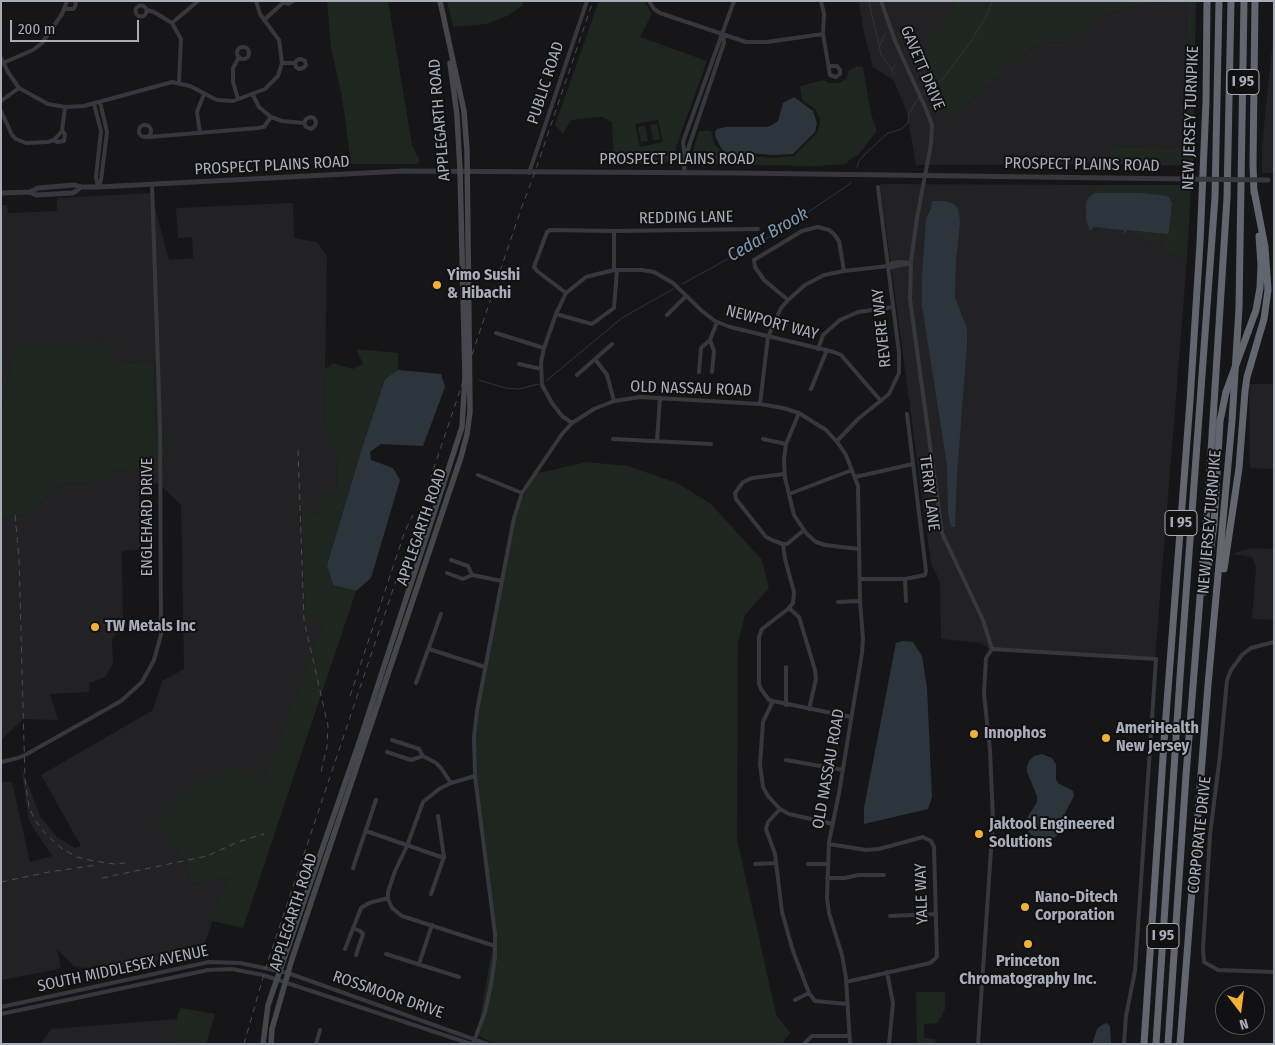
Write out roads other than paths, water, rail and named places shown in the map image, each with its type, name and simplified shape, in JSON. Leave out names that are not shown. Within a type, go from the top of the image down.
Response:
[{"type":"highway","name":"NEW JERSEY TURNPIKE","points":[[1144,1044],[1200,243],[1208,1]]},
{"type":"highway","name":"NEW JERSEY TURNPIKE","points":[[1156,1044],[1215,197],[1219,1]]},
{"type":"highway","name":"NEW JERSEY TURNPIKE","points":[[1168,1044],[1227,198],[1231,1]]},
{"type":"highway","name":"NEW JERSEY TURNPIKE","points":[[1180,1044],[1208,685],[1232,421],[1238,308],[1244,1]]},
{"type":"highway","points":[[1193,694],[1198,670],[1205,591],[1212,545],[1222,407],[1258,303],[1261,280],[1253,156],[1255,1]]},
{"type":"highway","points":[[1215,621],[1239,468],[1245,391],[1264,319],[1268,290],[1265,248],[1254,190]]},
{"type":"main road","name":"APPLEGARTH ROAD","points":[[263,1044],[268,1005],[360,740],[462,427],[465,377],[460,172],[457,115],[440,1]]},
{"type":"main road","name":"APPLEGARTH ROAD","points":[[271,1044],[272,1030],[288,974],[461,457],[467,434],[470,412],[467,172],[464,110],[440,1]]},
{"type":"street","points":[[3,63],[33,50],[42,43],[65,9],[67,1]]},
{"type":"street","points":[[65,9],[73,9],[76,1]]},
{"type":"street","points":[[172,23],[198,1]]},
{"type":"street","points":[[1,58],[19,88],[48,104],[65,108],[94,104],[161,85],[179,82],[223,101],[238,99],[265,89],[274,81],[282,63],[279,40],[258,10],[256,1]]},
{"type":"street","points":[[264,20],[284,2],[288,4],[294,1]]},
{"type":"street","name":"PUBLIC ROAD","points":[[529,173],[587,1]]},
{"type":"street","points":[[649,1],[654,9],[660,13],[746,42],[823,34]]},
{"type":"street","points":[[684,173],[683,142],[734,1]]},
{"type":"street","points":[[821,1],[824,14],[823,34],[830,66]]},
{"type":"street","name":"GAVETT DRIVE","points":[[881,1],[895,41],[924,103],[932,125],[926,175],[917,218],[911,263],[910,299],[942,533],[983,620],[992,649]]},
{"type":"street","points":[[147,10],[172,23],[181,39],[179,82]]},
{"type":"street","points":[[685,158],[724,42],[723,34]]},
{"type":"street","points":[[238,57],[233,68],[233,82],[238,99]]},
{"type":"street","points":[[282,63],[295,63]]},
{"type":"street","points":[[1,101],[19,88]]},
{"type":"street","points":[[200,133],[198,112],[204,94]]},
{"type":"street","points":[[254,94],[259,107],[272,117],[282,121],[304,123]]},
{"type":"street","points":[[98,187],[101,182],[107,132],[100,102]]},
{"type":"street","points":[[94,104],[101,131],[96,171],[98,187]]},
{"type":"street","points":[[54,140],[62,131],[65,108]]},
{"type":"street","points":[[1,111],[12,135],[21,142],[64,141],[66,137],[62,131]]},
{"type":"street","points":[[149,137],[264,127],[272,117]]},
{"type":"street","name":"PROSPECT PLAINS ROAD","points":[[1,193],[30,192],[36,195],[73,193],[81,188],[403,171],[1271,180]]},
{"type":"street","name":"ENGLEHARD DRIVE","points":[[1,762],[25,755],[121,701],[142,682],[154,660],[161,636],[160,426],[152,184]]},
{"type":"street","name":"REVERE WAY","points":[[837,441],[858,419],[889,394],[900,368],[878,187]]},
{"type":"street","points":[[788,300],[764,280],[755,267],[754,260],[802,231],[818,227],[829,230],[834,234],[839,241],[844,271]]},
{"type":"street","name":"REDDING LANE","points":[[566,293],[534,267],[547,232],[556,229],[614,231],[758,230]]},
{"type":"street","points":[[556,314],[592,324],[614,308],[616,270],[614,231]]},
{"type":"street","points":[[760,404],[768,337],[778,314],[788,300],[815,279],[844,271],[892,267],[911,263]]},
{"type":"street","name":"NEWPORT WAY","points":[[572,423],[562,416],[546,394],[542,385],[541,369],[544,348],[566,293],[586,277],[616,270],[654,272],[674,283],[702,312],[730,327],[841,355],[880,401]]},
{"type":"street","points":[[667,315],[686,296]]},
{"type":"street","points":[[818,349],[823,335],[840,320],[858,312],[893,307]]},
{"type":"street","points":[[699,372],[701,348],[710,340],[718,322]]},
{"type":"street","points":[[496,333],[544,348]]},
{"type":"street","points":[[710,340],[714,351],[712,372]]},
{"type":"street","points":[[577,375],[612,344]]},
{"type":"street","points":[[811,389],[827,350]]},
{"type":"street","points":[[595,359],[607,375],[614,401]]},
{"type":"street","points":[[518,364],[541,369]]},
{"type":"street","name":"OLD NASSAU ROAD","points":[[472,1044],[485,1012],[491,984],[495,946],[492,905],[475,776],[474,737],[485,667],[514,518],[522,494],[562,434],[572,423],[594,408],[614,401],[641,397],[760,404],[799,413],[826,430],[837,441],[846,455],[858,486],[862,653],[832,824],[827,864],[827,898],[829,913],[842,955],[846,982],[850,1044]]},
{"type":"street","points":[[658,441],[660,398]]},
{"type":"street","points":[[799,413],[786,444],[784,459],[784,474],[794,515],[804,530],[816,542],[825,545],[859,549]]},
{"type":"street","name":"TERRY LANE","points":[[905,579],[925,575],[926,571],[907,414]]},
{"type":"street","points":[[613,439],[711,444]]},
{"type":"street","points":[[763,439],[786,444]]},
{"type":"street","points":[[855,477],[913,464]]},
{"type":"street","points":[[788,494],[852,470]]},
{"type":"street","points":[[784,474],[752,478],[743,482],[735,493],[739,504],[766,537],[783,544],[792,540],[804,530]]},
{"type":"street","points":[[478,475],[522,494]]},
{"type":"street","points":[[783,544],[794,592],[793,603],[762,629],[759,637],[759,684],[769,700],[773,702],[851,717]]},
{"type":"street","points":[[451,560],[468,566],[472,575]]},
{"type":"street","points":[[447,573],[464,579],[472,575],[502,581]]},
{"type":"street","points":[[860,579],[905,579],[906,601]]},
{"type":"street","points":[[838,602],[860,601]]},
{"type":"street","points":[[789,608],[800,617],[815,670],[816,679],[809,709]]},
{"type":"street","points":[[416,683],[441,614]]},
{"type":"street","name":"CORPORATE DRIVE","points":[[1274,642],[1251,648],[1231,670],[1227,680],[1210,835],[1202,949],[1204,962],[1218,970],[1274,972]]},
{"type":"street","points":[[978,1044],[993,820],[990,754],[984,694],[986,658],[992,649],[1156,659],[1135,971],[1126,1016],[1124,1044]]},
{"type":"street","points":[[429,650],[485,667]]},
{"type":"street","points":[[786,667],[786,705]]},
{"type":"street","points":[[773,702],[763,722],[760,764],[763,787],[768,796],[780,809],[789,814],[832,824]]},
{"type":"street","points":[[392,740],[419,749],[423,756],[441,768],[451,782]]},
{"type":"street","points":[[387,752],[411,760],[423,756]]},
{"type":"street","points":[[786,760],[842,770]]},
{"type":"street","points":[[475,776],[451,782],[438,789],[423,802],[407,846],[395,871],[388,898],[392,908],[402,916],[495,946]]},
{"type":"street","points":[[353,868],[376,800]]},
{"type":"street","points":[[780,809],[768,822],[766,829],[775,854],[782,912],[793,951],[808,994],[815,1001],[847,1004]]},
{"type":"street","points":[[432,894],[444,858],[438,816]]},
{"type":"street","points":[[366,831],[444,858]]},
{"type":"street","name":"YALE WAY","points":[[829,844],[866,850],[891,847],[917,837],[927,838],[934,846],[937,957],[934,961],[924,965],[846,982]]},
{"type":"street","points":[[755,864],[776,863]]},
{"type":"street","points":[[808,864],[827,864]]},
{"type":"street","points":[[828,878],[884,875]]},
{"type":"street","points":[[344,949],[361,908],[369,903],[388,898]]},
{"type":"street","points":[[890,916],[935,914]]},
{"type":"street","points":[[418,964],[432,925]]},
{"type":"street","points":[[353,928],[363,934],[356,955]]},
{"type":"street","points":[[386,954],[459,977]]},
{"type":"street","name":"SOUTH MIDDLESEX AVENUE","points":[[1,1007],[209,962],[240,963],[280,972]]},
{"type":"street","name":"SOUTH MIDDLESEX AVENUE","points":[[1,1014],[208,970],[232,969],[251,972],[277,981]]},
{"type":"street","name":"ROSSMOOR DRIVE","points":[[280,972],[488,1044]]},
{"type":"street","points":[[887,972],[893,1003],[889,1044]]},
{"type":"street","name":"ROSSMOOR DRIVE","points":[[277,981],[472,1044]]},
{"type":"street","points":[[795,1000],[808,994]]},
{"type":"street","points":[[316,1044],[320,1030]]},
{"type":"street","points":[[804,1044],[812,1036],[850,1036]]},
{"type":"waterway","name":"Cedar Brook","points":[[857,167],[864,155],[888,133],[902,129],[908,123],[909,114],[915,103],[928,89],[942,80],[969,44],[987,15],[992,1]]},
{"type":"waterway","points":[[869,2],[881,54],[895,75]]},
{"type":"waterway","points":[[880,45],[885,34]]},
{"type":"waterway","points":[[892,70],[896,63]]},
{"type":"waterway","name":"Cedar Brook","points":[[682,284],[785,228],[851,183]]},
{"type":"waterway","name":"Cedar Brook","points":[[546,381],[622,318],[673,289]]},
{"type":"waterway","name":"Cedar Brook","points":[[479,380],[505,388],[519,389],[539,384]]},
{"type":"railway","points":[[244,1044],[266,967],[521,209],[593,1]]},
{"type":"railway","points":[[298,450],[304,620],[328,726],[327,747],[321,772]]},
{"type":"railway","points":[[15,515],[19,558],[25,780],[29,807],[35,820],[45,833],[61,848],[77,857],[94,861],[114,864],[125,863]]},
{"type":"railway","points":[[350,696],[405,531],[413,515]]},
{"type":"railway","points":[[102,878],[207,856],[238,842],[264,834]]},
{"type":"railway","points":[[1,882],[97,865]]},
{"type":"place","name":"Yimo Sushi & Hibachi","points":[[437,285]]},
{"type":"place","name":"TW Metals Inc","points":[[95,627]]},
{"type":"place","name":"Innophos","points":[[974,734]]},
{"type":"place","name":"AmeriHealth New Jersey","points":[[1106,738]]},
{"type":"place","name":"Jaktool Engineered Solutions","points":[[979,834]]},
{"type":"place","name":"Nano-Ditech Corporation","points":[[1025,907]]},
{"type":"place","name":"Princeton Chromatography Inc.","points":[[1028,944]]}]
